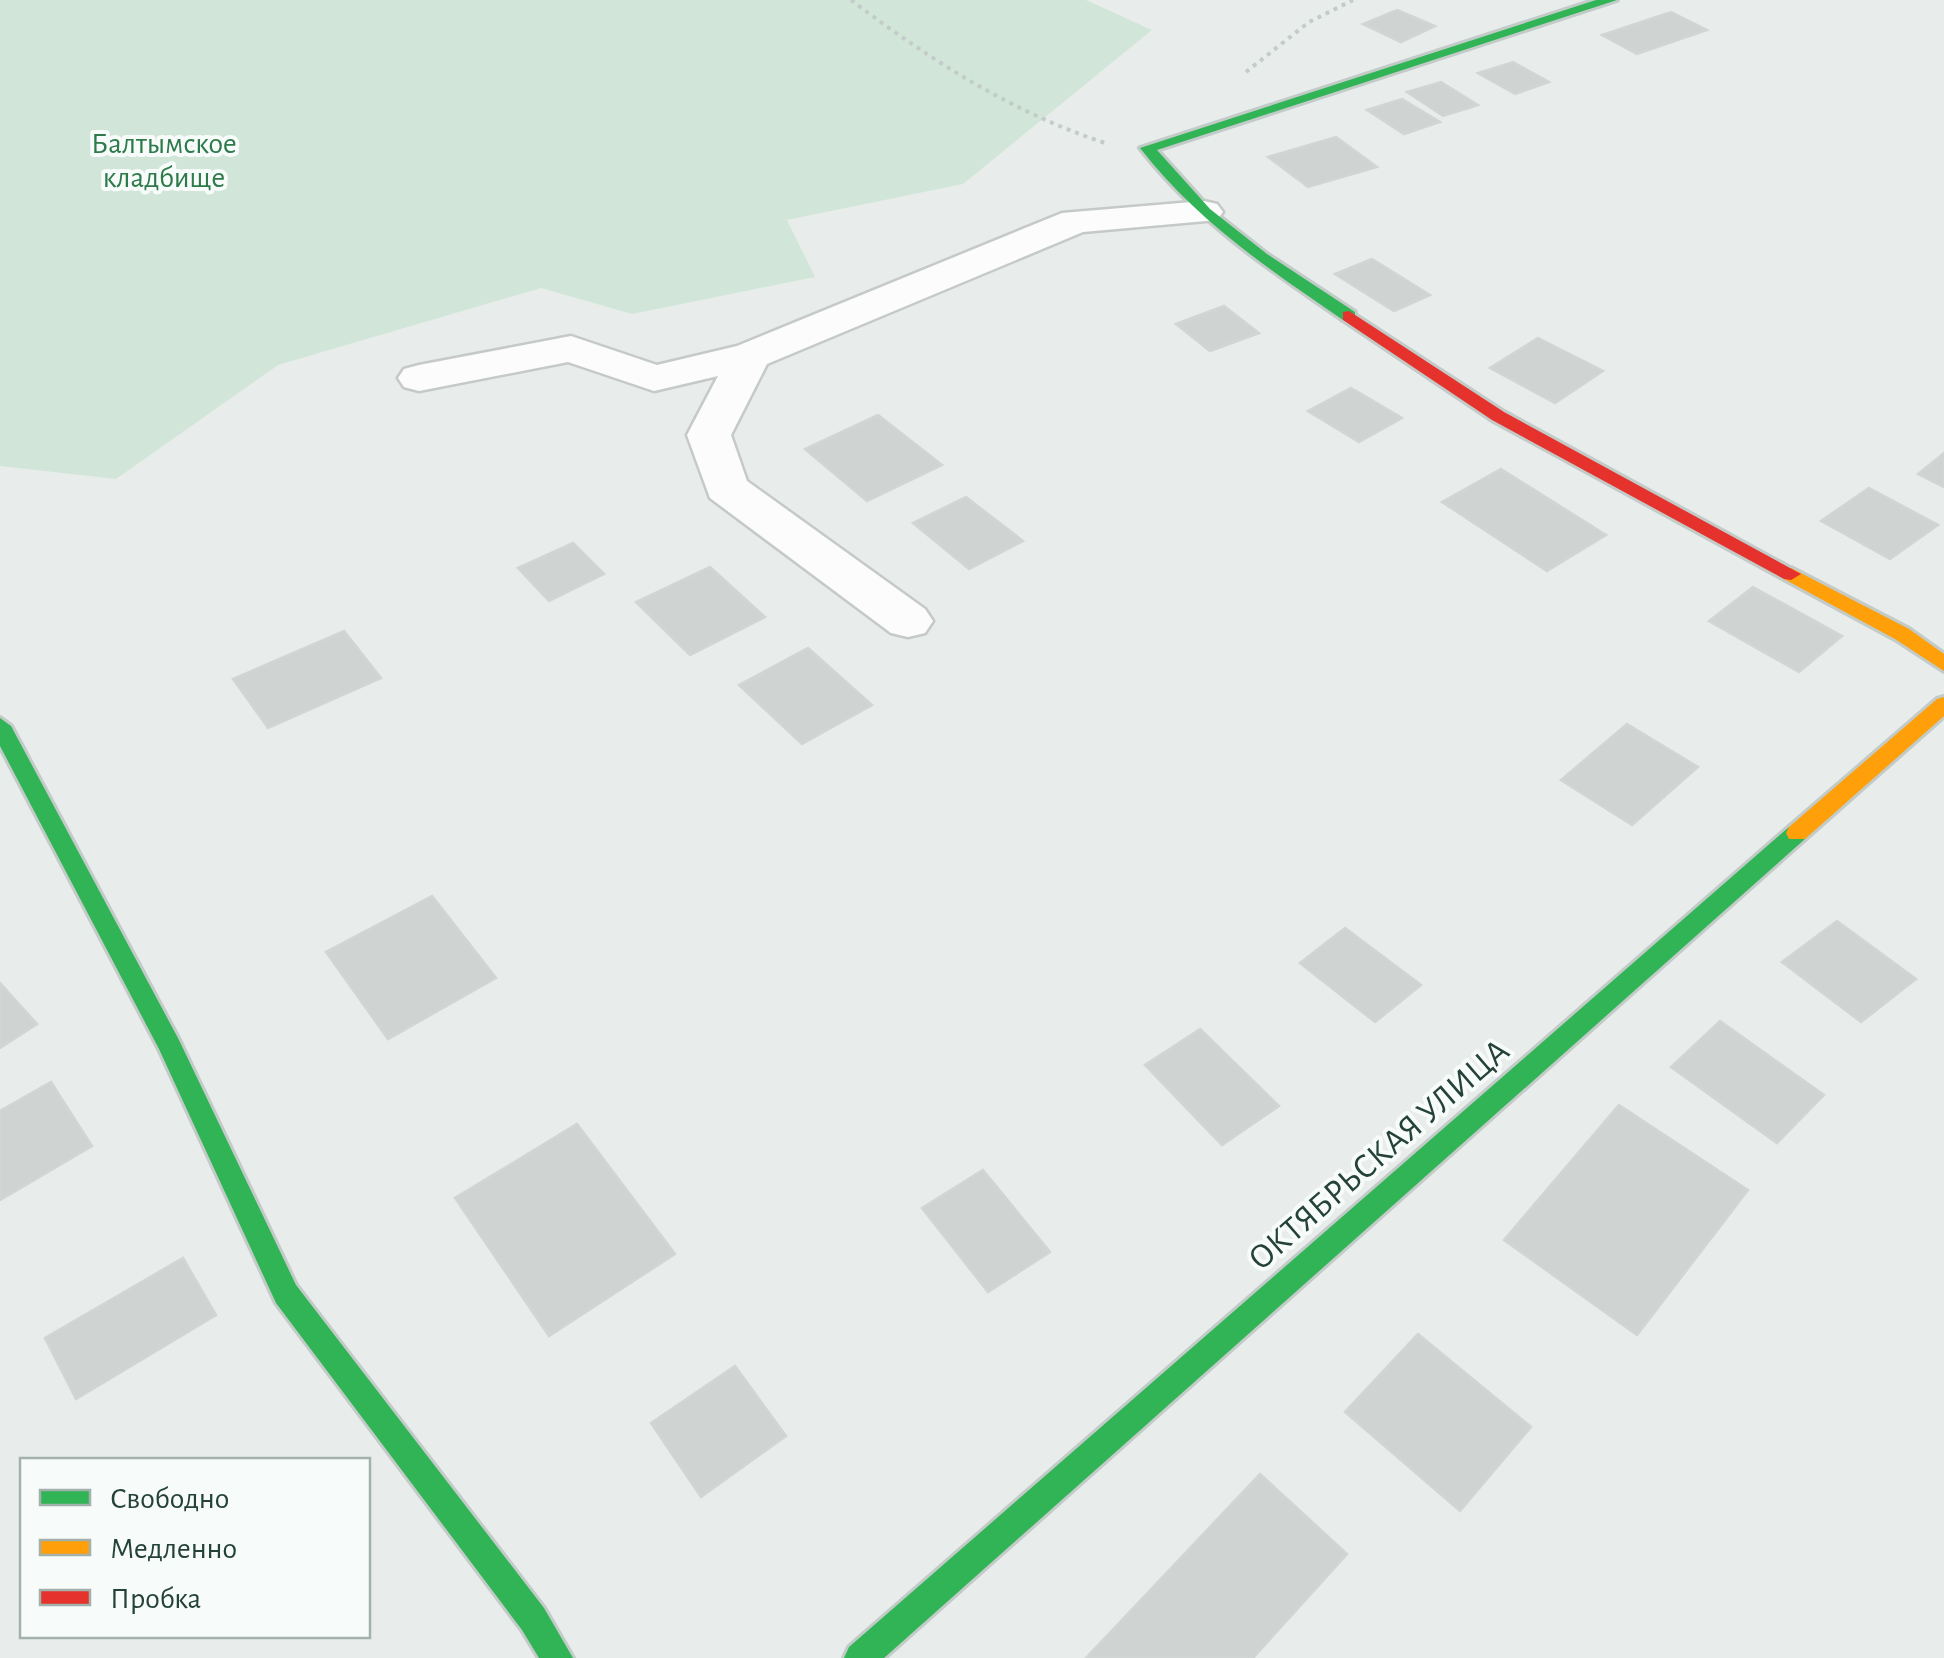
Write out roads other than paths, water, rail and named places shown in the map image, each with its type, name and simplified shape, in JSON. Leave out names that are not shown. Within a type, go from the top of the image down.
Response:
[{"type":"street","points":[[1610,0],[1147,148],[1204,212],[1261,257],[1498,416],[1902,634],[1944,664]]},
{"type":"street","points":[[419,378],[571,348],[654,378],[750,356],[1076,221],[1204,212]]},
{"type":"street","points":[[750,356],[709,435],[726,488],[908,621]]},
{"type":"street","name":"ОКТЯБРЬСКАЯ УЛИЦА","points":[[860,1658],[1944,704]]},
{"type":"street","points":[[0,726],[170,1047],[286,1294],[533,1619],[557,1658]]},
{"type":"park label","name":"Балтымское кладбище","points":[[164,161]]}]
